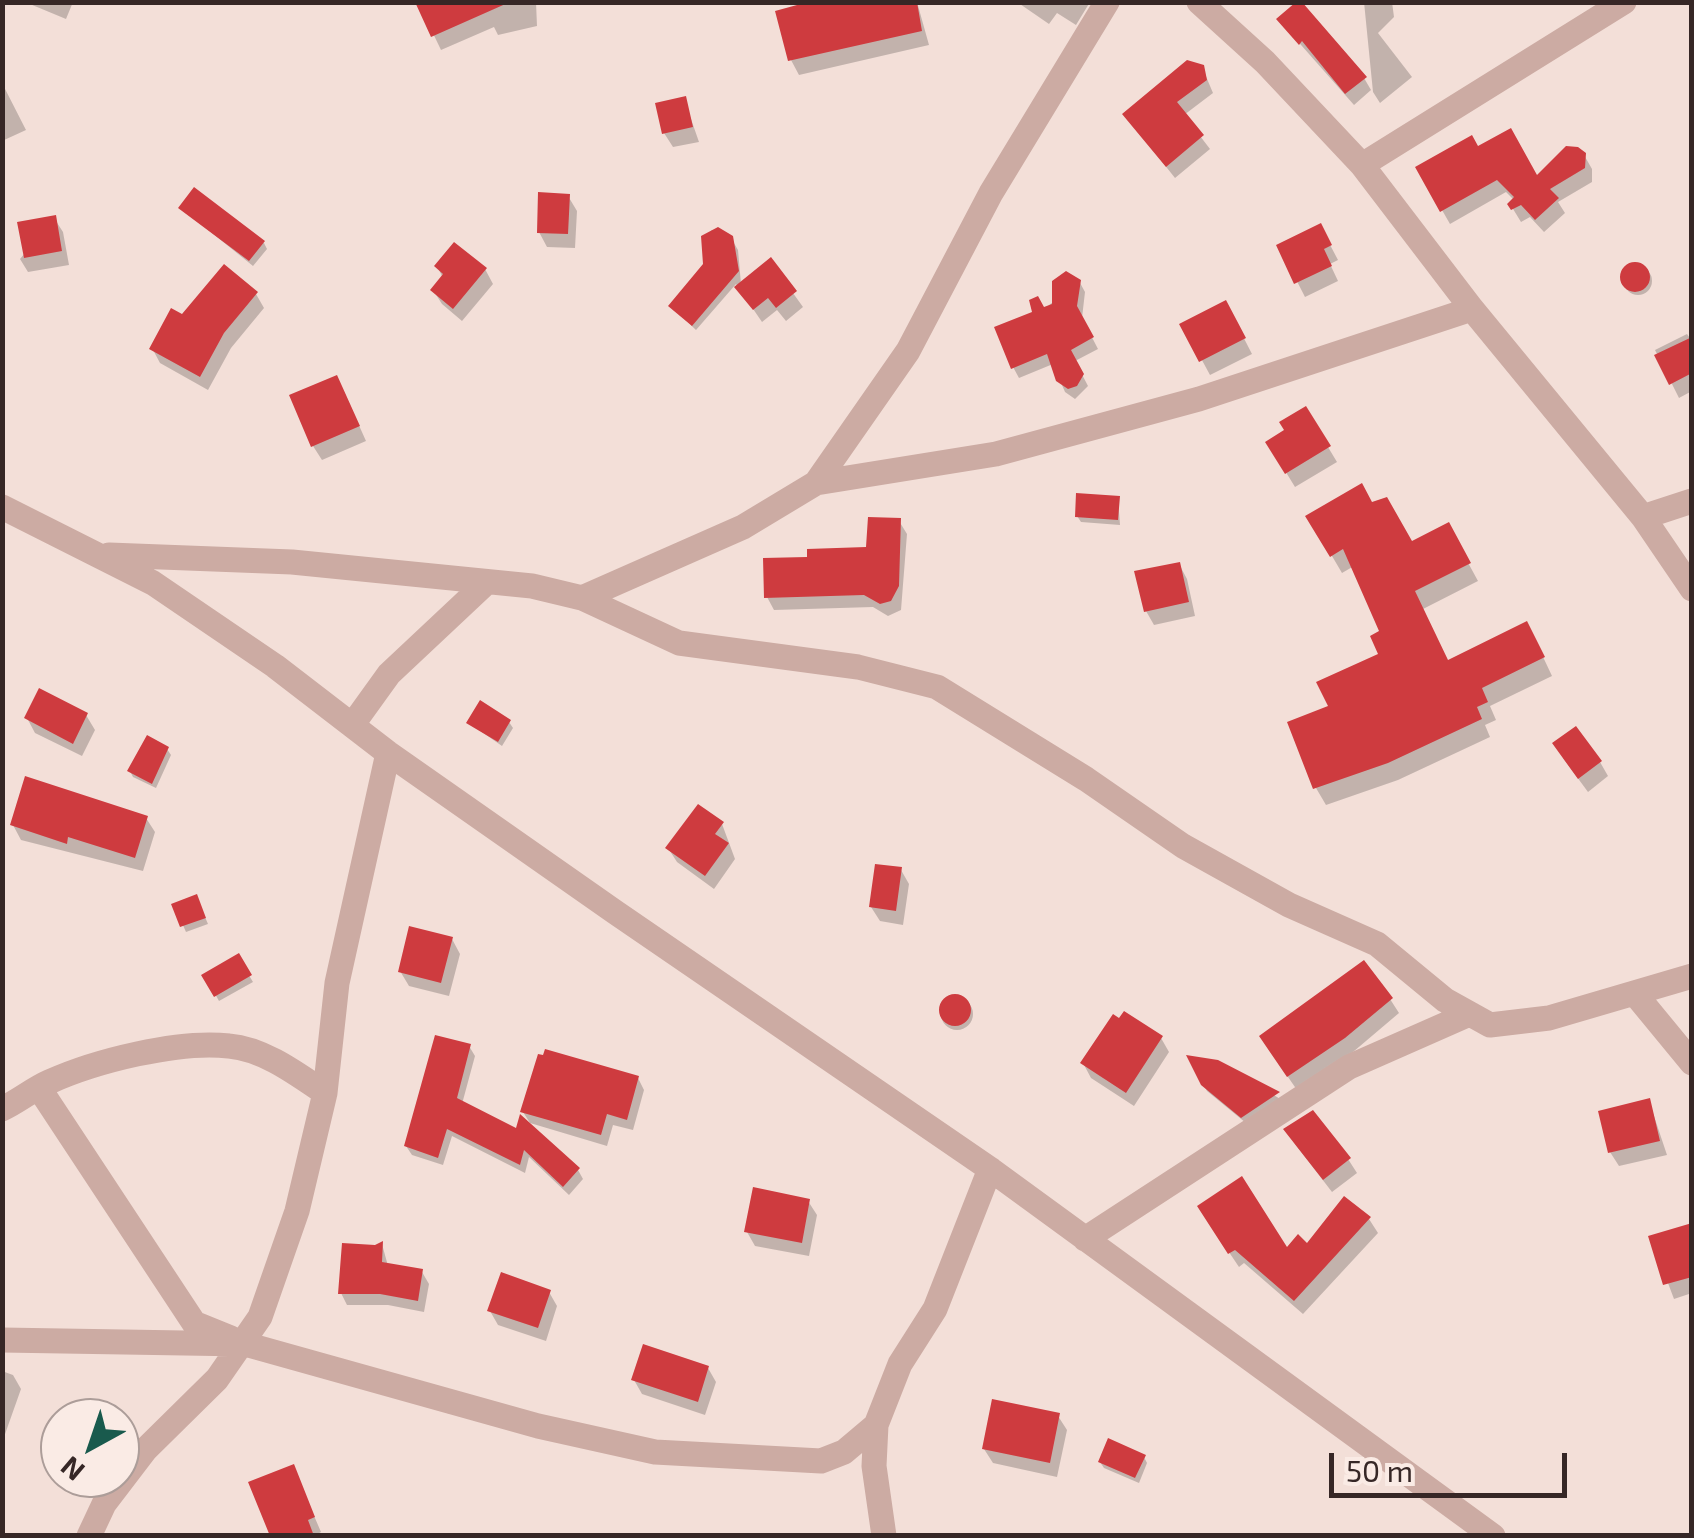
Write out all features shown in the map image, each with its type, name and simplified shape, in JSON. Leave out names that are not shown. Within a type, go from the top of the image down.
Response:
[{"type":"street","points":[[816,483],[908,350],[990,193],[1108,2]]},
{"type":"street","points":[[1199,2],[1265,62],[1362,165],[1472,309],[1643,517],[1692,590]]},
{"type":"street","points":[[1362,165],[1624,2]]},
{"type":"street","points":[[582,598],[744,526],[816,483],[996,454],[1199,399],[1472,309]]},
{"type":"street","points":[[1643,517],[1692,501]]},
{"type":"street","points":[[2,507],[104,554],[153,583],[388,753],[990,1170],[1493,1536]]},
{"type":"street","points":[[104,554],[292,562],[532,586],[582,598],[679,643],[858,667],[937,687],[1086,779],[1183,846],[1290,905],[1377,944],[1467,1015],[1490,1025],[1549,1018],[1692,976]]},
{"type":"street","points":[[353,724],[389,674],[487,582]]},
{"type":"street","points":[[89,1536],[104,1504],[146,1449],[217,1379],[260,1317],[297,1210],[325,1093],[337,982],[388,753]]},
{"type":"street","points":[[1636,995],[1692,1063]]},
{"type":"street","points":[[1085,1239],[1349,1067],[1467,1015]]},
{"type":"street","points":[[2,1109],[83,1070],[166,1049],[231,1046],[285,1065],[325,1093]]},
{"type":"street","points":[[39,1088],[194,1323],[244,1344],[538,1426],[655,1452],[822,1461],[844,1452],[876,1425]]},
{"type":"street","points":[[884,1536],[874,1466],[876,1425],[900,1364],[935,1309],[990,1170]]},
{"type":"street","points":[[2,1340],[244,1344]]},
{"type":"building","points":[[415,2],[510,2],[431,37]]},
{"type":"building","points":[[808,2],[917,2],[922,31],[788,61],[775,11]]},
{"type":"building","points":[[1296,2],[1302,2],[1367,77],[1345,94],[1302,41],[1299,45],[1276,19]]},
{"type":"building","points":[[1187,60],[1204,65],[1207,80],[1177,102],[1204,135],[1166,167],[1122,114]]},
{"type":"building","points":[[686,96],[693,127],[662,134],[655,103]]},
{"type":"building","points":[[1511,128],[1537,175],[1566,146],[1578,147],[1586,153],[1585,168],[1550,189],[1559,198],[1535,220],[1521,205],[1511,210],[1507,204],[1514,197],[1497,180],[1440,212],[1415,167],[1472,135],[1478,146]]},
{"type":"building","points":[[194,187],[265,241],[249,261],[178,208]]},
{"type":"building","points":[[538,192],[570,194],[568,234],[537,233]]},
{"type":"building","points":[[56,215],[62,251],[24,258],[17,222]]},
{"type":"building","points":[[1321,223],[1332,245],[1324,249],[1332,266],[1294,284],[1276,245]]},
{"type":"building","points":[[718,227],[733,236],[739,271],[692,326],[668,306],[703,264],[701,236]]},
{"type":"building","points":[[454,242],[487,268],[453,309],[430,290],[443,274],[434,266]]},
{"type":"building","points":[[771,257],[797,291],[776,308],[768,298],[753,310],[734,287]]},
{"type":"building","points":[[1635,262],[1649,271],[1650,277],[1641,291],[1635,292],[1621,283],[1620,277],[1629,263]]},
{"type":"building","points":[[224,264],[258,292],[224,333],[200,377],[149,349],[171,308],[182,314]]},
{"type":"building","points":[[1066,271],[1081,280],[1077,306],[1094,337],[1071,350],[1084,374],[1077,386],[1068,389],[1056,381],[1047,354],[1011,369],[994,327],[1032,312],[1029,300],[1038,296],[1044,307],[1052,304],[1052,281]]},
{"type":"building","points":[[1226,300],[1246,338],[1199,362],[1179,324]]},
{"type":"building","points":[[1692,337],[1692,373],[1669,385],[1654,355]]},
{"type":"building","points":[[337,375],[360,426],[311,447],[289,395]]},
{"type":"building","points":[[1306,406],[1331,446],[1285,474],[1265,442],[1284,430],[1279,422]]},
{"type":"building","points":[[1362,483],[1372,502],[1387,497],[1412,541],[1449,522],[1471,563],[1415,591],[1448,660],[1527,621],[1545,657],[1482,688],[1488,702],[1477,707],[1482,719],[1388,763],[1313,789],[1287,722],[1328,706],[1316,682],[1378,654],[1370,636],[1379,631],[1343,549],[1330,557],[1305,516]]},
{"type":"building","points":[[1076,493],[1120,496],[1118,520],[1075,517]]},
{"type":"building","points":[[868,517],[901,518],[899,586],[891,601],[880,604],[864,595],[764,598],[763,558],[807,557],[807,549],[866,547]]},
{"type":"building","points":[[1180,562],[1189,602],[1144,612],[1134,571]]},
{"type":"building","points":[[39,688],[88,713],[73,744],[24,718]]},
{"type":"building","points":[[480,700],[511,720],[498,742],[466,723]]},
{"type":"building","points":[[1576,726],[1602,761],[1578,779],[1552,743]]},
{"type":"building","points":[[147,735],[169,747],[152,784],[127,771]]},
{"type":"building","points":[[25,776],[148,816],[135,858],[68,837],[67,844],[10,825]]},
{"type":"building","points":[[698,804],[724,822],[715,834],[729,843],[705,876],[665,848]]},
{"type":"building","points":[[875,864],[902,867],[896,911],[869,907]]},
{"type":"building","points":[[197,894],[206,918],[180,927],[171,904]]},
{"type":"building","points":[[409,926],[453,937],[441,983],[398,972]]},
{"type":"building","points":[[239,953],[252,975],[214,997],[201,975]]},
{"type":"building","points":[[1364,960],[1393,998],[1345,1038],[1287,1077],[1259,1036]]},
{"type":"building","points":[[955,994],[966,999],[971,1010],[966,1021],[955,1026],[944,1021],[939,1010],[944,999]]},
{"type":"building","points":[[1124,1011],[1163,1036],[1126,1093],[1080,1063],[1113,1014],[1119,1018]]},
{"type":"building","points":[[435,1035],[471,1044],[457,1098],[516,1128],[520,1114],[580,1168],[563,1187],[524,1150],[520,1165],[447,1129],[438,1158],[404,1146]]},
{"type":"building","points":[[545,1049],[639,1076],[627,1120],[607,1114],[601,1135],[520,1112],[538,1054],[543,1055]]},
{"type":"building","points":[[1186,1055],[1218,1060],[1280,1092],[1241,1118],[1201,1085]]},
{"type":"building","points":[[1650,1098],[1660,1141],[1608,1153],[1598,1111]]},
{"type":"building","points":[[1313,1110],[1351,1158],[1323,1180],[1283,1129]]},
{"type":"building","points":[[1242,1176],[1287,1247],[1298,1234],[1307,1243],[1344,1196],[1371,1217],[1294,1301],[1235,1250],[1228,1254],[1197,1206]]},
{"type":"building","points":[[753,1187],[810,1199],[802,1243],[744,1232]]},
{"type":"building","points":[[1692,1223],[1692,1277],[1663,1285],[1648,1236]]},
{"type":"building","points":[[383,1241],[382,1262],[423,1269],[418,1301],[380,1294],[338,1294],[342,1243],[375,1245]]},
{"type":"building","points":[[501,1272],[551,1290],[538,1328],[487,1311]]},
{"type":"building","points":[[643,1344],[709,1366],[698,1402],[631,1380]]},
{"type":"building","points":[[992,1399],[1060,1413],[1050,1463],[982,1449]]},
{"type":"building","points":[[1108,1438],[1146,1455],[1135,1478],[1098,1462]]},
{"type":"building","points":[[294,1464],[315,1517],[308,1520],[314,1536],[270,1536],[248,1482]]}]
